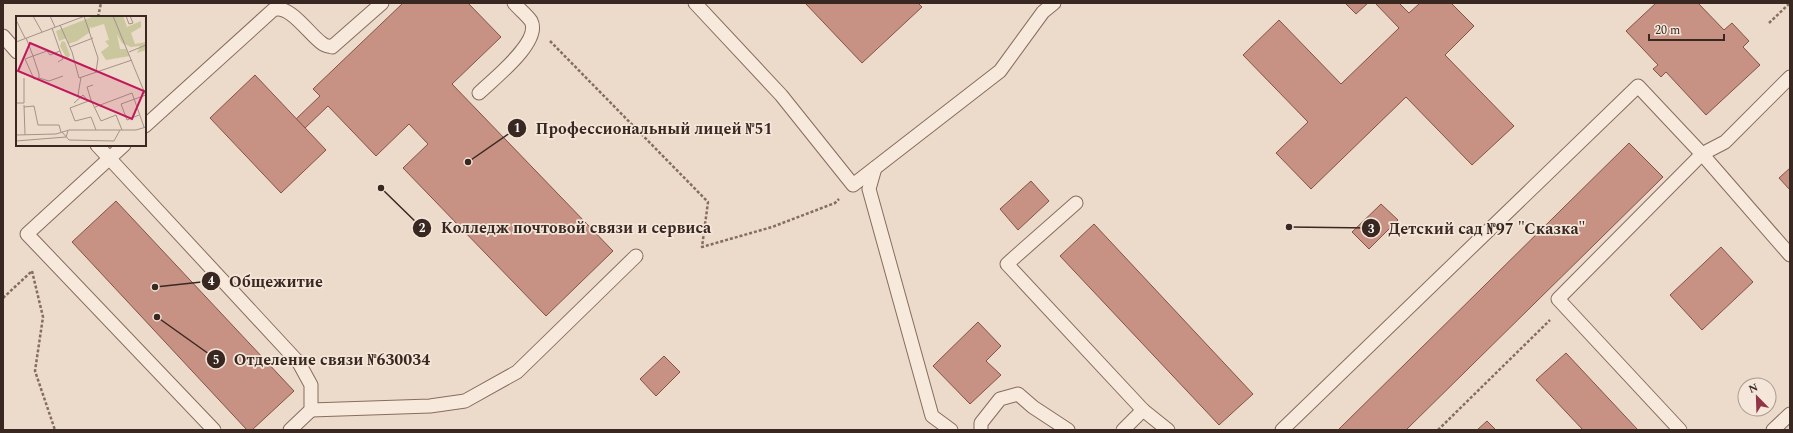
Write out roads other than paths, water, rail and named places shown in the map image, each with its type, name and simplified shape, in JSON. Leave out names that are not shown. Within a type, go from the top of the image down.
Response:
[{"type":"lane","points":[[146,125],[273,10],[277,9],[289,12],[323,45],[332,47],[382,3]]},
{"type":"lane","points":[[479,93],[524,49],[533,32],[531,22],[514,3]]},
{"type":"lane","points":[[695,3],[781,94],[853,185],[1000,71],[1044,8],[1054,3]]},
{"type":"lane","points":[[3,36],[16,51]]},
{"type":"lane","points":[[1680,430],[1558,299],[1702,154],[1725,142],[1790,77]]},
{"type":"lane","points":[[1282,430],[1638,86],[1702,154],[1790,255]]},
{"type":"lane","points":[[99,146],[299,363],[311,385],[311,410]]},
{"type":"lane","points":[[123,146],[27,234],[214,430]]},
{"type":"lane","points":[[875,168],[868,189],[932,416],[951,430]]},
{"type":"lane","points":[[1076,203],[1007,264],[1143,410],[1168,430]]},
{"type":"lane","points":[[290,430],[311,410],[430,406],[465,401],[518,372],[636,256]]},
{"type":"lane","points":[[981,430],[981,423],[1000,398],[1018,394],[1034,407],[1068,430]]},
{"type":"lane","points":[[1123,430],[1143,410]]},
{"type":"lane","points":[[1773,430],[1790,414]]},
{"type":"place","name":"Профессиональный лицей №51","points":[[468,162]]},
{"type":"place","name":"Колледж почтовой связи и сервиса","points":[[381,188]]},
{"type":"place","name":"Детский сад №97 \"Сказка\"","points":[[1289,227]]},
{"type":"place","name":"Общежитие","points":[[155,287]]},
{"type":"place","name":"Отделение связи №630034","points":[[157,317]]}]
